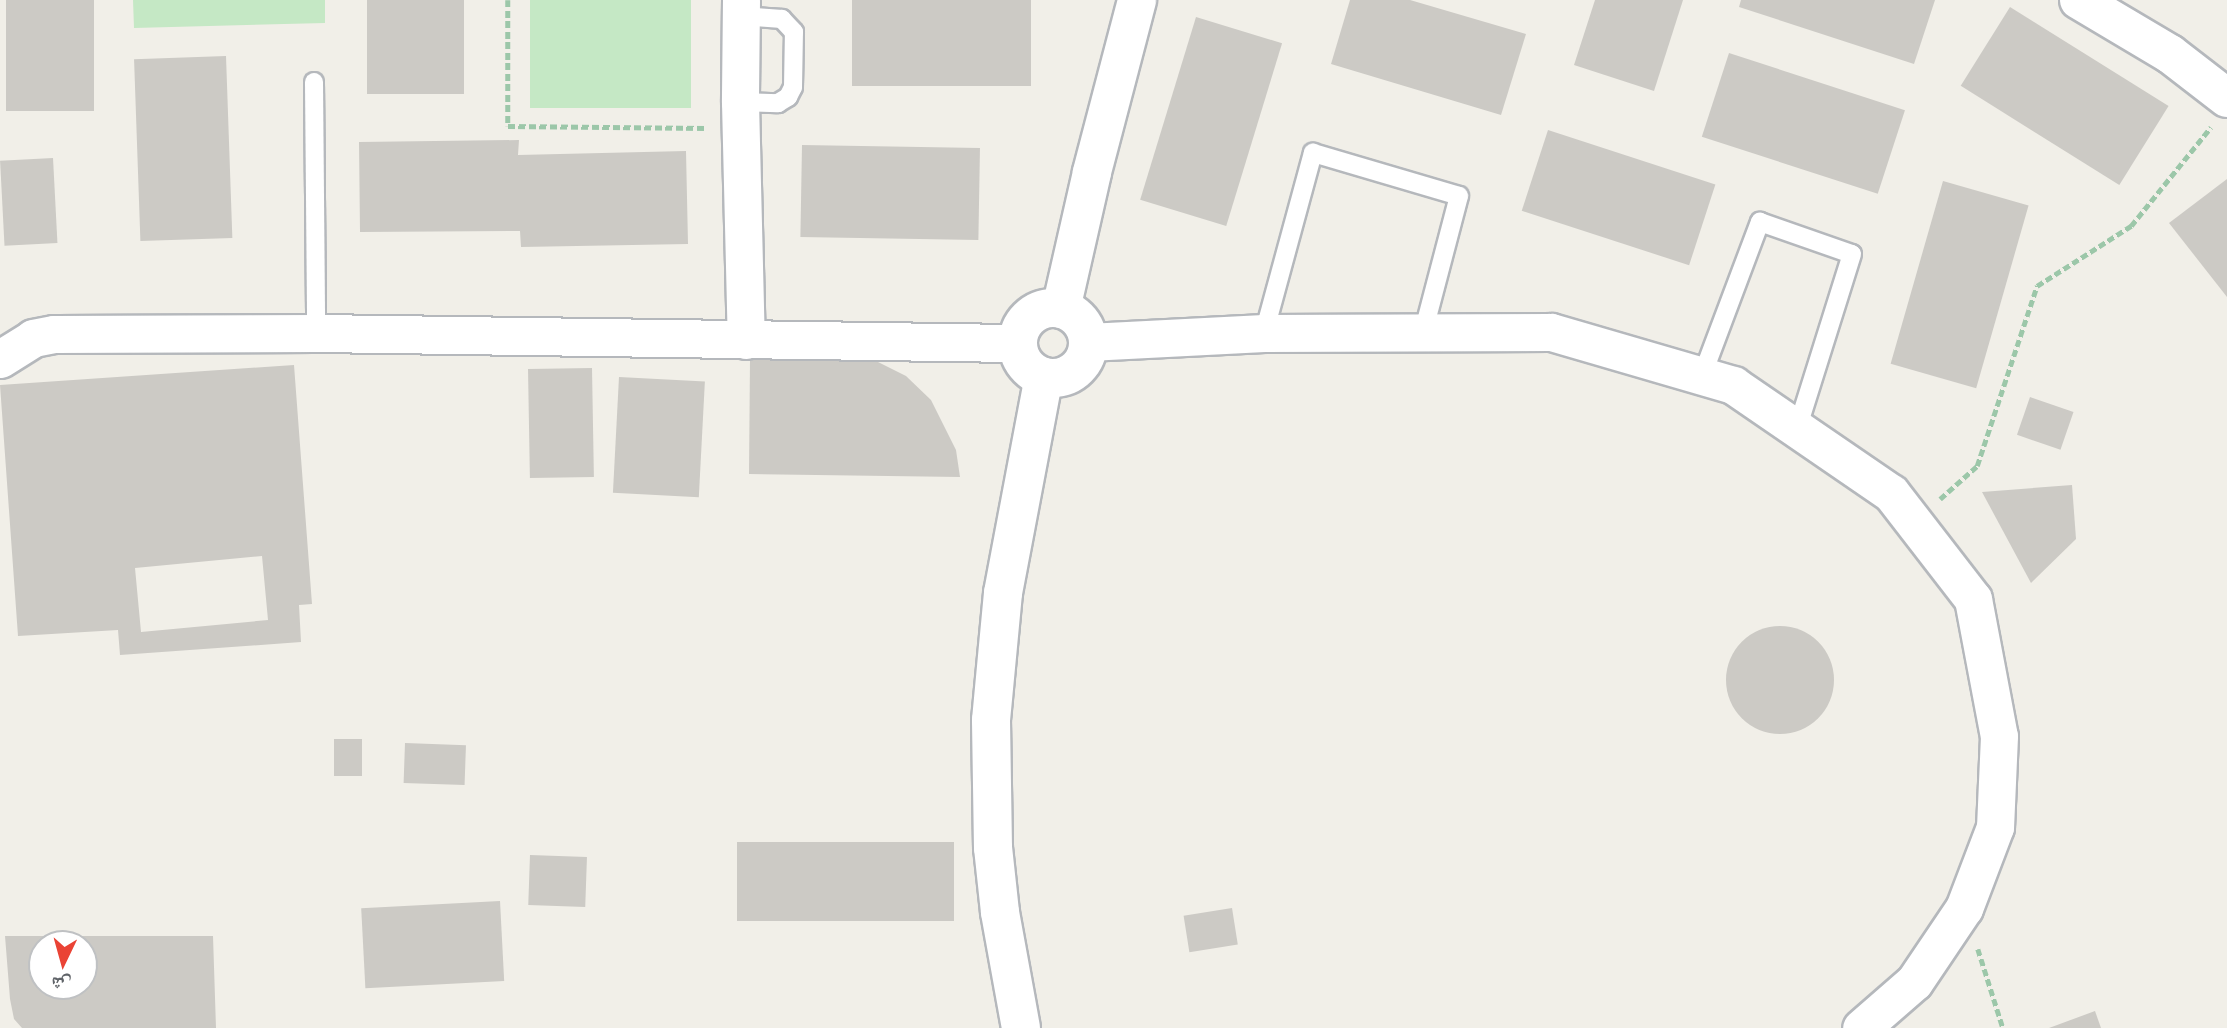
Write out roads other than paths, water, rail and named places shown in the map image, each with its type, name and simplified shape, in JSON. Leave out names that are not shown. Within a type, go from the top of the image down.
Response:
[{"type":"street","points":[[1061,309],[1092,172],[1137,0]]},
{"type":"street","points":[[2079,0],[2170,54],[2223,108]]},
{"type":"street","points":[[741,8],[740,115],[746,340]]},
{"type":"street","points":[[1050,308],[1061,309],[1077,318],[1088,342],[1082,362],[1075,370],[1055,378],[1044,377],[1023,361],[1018,343],[1024,324],[1031,316],[1050,308]]},
{"type":"street","points":[[1088,342],[1264,333],[1551,332],[1733,385],[1891,493],[1973,599],[1999,736],[1995,827],[1964,908],[1914,982],[1861,1028]]},
{"type":"street","points":[[0,359],[33,338],[54,334],[316,333],[1018,343]]},
{"type":"street","points":[[1021,1028],[1000,912],[993,848],[991,720],[1003,593],[1044,377]]},
{"type":"lane","points":[[740,115],[778,103],[788,97],[793,87],[794,32],[782,19],[741,8]]},
{"type":"lane","points":[[314,82],[316,333]]},
{"type":"lane","points":[[1264,333],[1313,153],[1459,196],[1423,333]]},
{"type":"lane","points":[[1702,376],[1760,222],[1852,254],[1797,429]]}]
